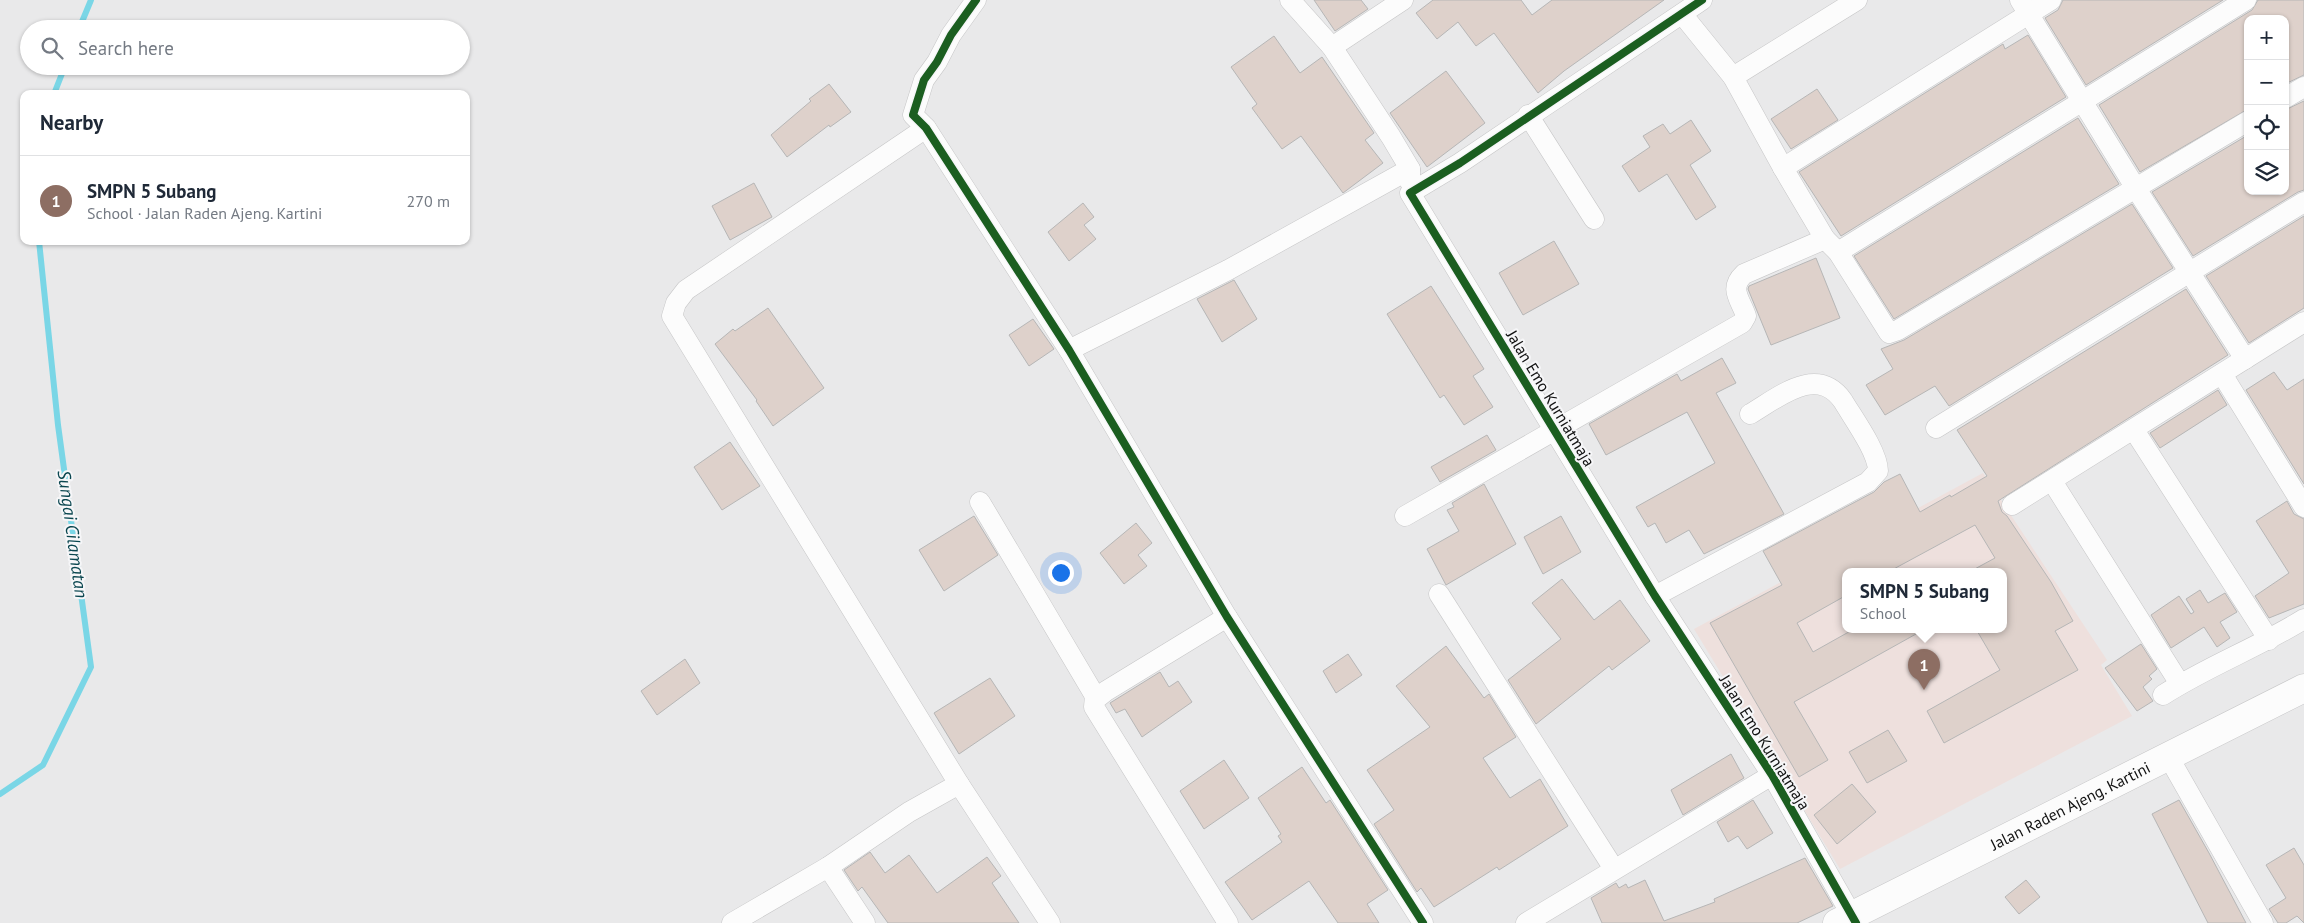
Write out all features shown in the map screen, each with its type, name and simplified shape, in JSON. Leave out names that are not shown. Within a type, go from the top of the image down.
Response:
[{"type":"main road","name":"Jalan Raden Ajeng. Kartini","points":[[1848,921],[2304,688]]},
{"type":"street","points":[[976,0],[951,35],[937,62],[924,80],[913,115],[926,128],[1070,350],[1227,617],[1424,923]]},
{"type":"street","points":[[1290,0],[1332,47],[1410,169],[1410,193]]},
{"type":"street","points":[[1332,47],[1403,0]]},
{"type":"street","points":[[1410,193],[1460,162],[1702,0]]},
{"type":"street","points":[[1733,77],[1857,0]]},
{"type":"street","points":[[1783,168],[2024,7],[2051,0]]},
{"type":"street","points":[[1405,516],[1742,323],[1746,316],[1736,294],[1737,283],[1744,274],[1832,246],[2082,101],[2246,0]]},
{"type":"street","points":[[2024,7],[2135,187],[2245,359]]},
{"type":"street","points":[[1682,14],[1733,77],[1783,168],[1889,332],[1898,330],[2244,122]]},
{"type":"street","points":[[2289,96],[2304,87]]},
{"type":"street","points":[[1528,116],[1594,219]]},
{"type":"street","points":[[926,128],[686,290],[676,303],[672,316],[959,784],[1050,923]]},
{"type":"street","points":[[1070,350],[1228,270],[1410,169]]},
{"type":"street","name":"Jalan Emo Kurniatmaja","points":[[1410,193],[1655,596],[1772,775],[1848,921]]},
{"type":"street","points":[[1936,428],[2304,202]]},
{"type":"street","points":[[2012,505],[2304,322]]},
{"type":"street","points":[[2222,374],[2304,507]]},
{"type":"street","points":[[1655,596],[1868,482],[1878,471],[1878,465],[1872,452],[1843,401],[1839,395],[1826,386],[1802,384],[1750,414]]},
{"type":"street","points":[[2134,430],[2269,640]]},
{"type":"street","points":[[2052,481],[2180,684]]},
{"type":"street","points":[[980,502],[1096,700],[1106,691],[1227,617]]},
{"type":"street","points":[[1439,594],[1614,868]]},
{"type":"street","points":[[2163,695],[2180,684],[2269,640],[2304,619]]},
{"type":"street","points":[[1095,696],[1095,710],[1228,923]]},
{"type":"street","points":[[2168,756],[2263,923]]},
{"type":"street","points":[[1526,923],[1614,868],[1772,775]]},
{"type":"street","points":[[732,923],[828,867],[909,812],[959,784]]},
{"type":"street","points":[[828,867],[865,923]]},
{"type":"shaded area","points":[[1983,473],[2107,660],[2101,665],[2132,716],[1840,869],[1694,629]]},
{"type":"building","points":[[1314,0],[1361,0],[1368,9],[1335,31]]},
{"type":"building","points":[[1433,0],[1521,0],[1532,15],[1552,0],[1664,0],[1564,71],[1538,93],[1494,33],[1476,46],[1458,22],[1437,39],[1416,13]]},
{"type":"building","points":[[2063,0],[2223,0],[2086,85],[2045,18],[2058,10]]},
{"type":"building","points":[[2258,0],[2304,0],[2304,75],[2289,82],[2289,15],[2244,15],[2244,111],[2140,172],[2099,105],[2252,10]]},
{"type":"building","points":[[2028,35],[2066,97],[1841,236],[1799,172],[2003,44],[2005,49]]},
{"type":"building","points":[[1274,36],[1300,73],[1322,57],[1374,133],[1365,140],[1383,163],[1343,193],[1301,136],[1282,149],[1252,108],[1257,104],[1231,67]]},
{"type":"building","points":[[1446,71],[1485,123],[1427,167],[1390,113]]},
{"type":"building","points":[[829,84],[851,112],[830,127],[829,125],[787,157],[771,135],[811,101],[809,99]]},
{"type":"building","points":[[1817,89],[1838,120],[1791,149],[1771,119]]},
{"type":"building","points":[[2304,101],[2304,190],[2193,256],[2152,192],[2244,137],[2244,195],[2289,195],[2289,108]]},
{"type":"building","points":[[2078,118],[2119,184],[1894,319],[1854,256]]},
{"type":"building","points":[[1691,120],[1711,151],[1690,165],[1716,207],[1696,220],[1667,174],[1639,192],[1622,166],[1650,147],[1643,136],[1663,124],[1670,134]]},
{"type":"building","points":[[754,183],[772,217],[730,240],[712,206]]},
{"type":"building","points":[[1083,203],[1094,217],[1084,225],[1096,239],[1069,261],[1048,232]]},
{"type":"building","points":[[2132,204],[2173,268],[1949,406],[1935,386],[1885,415],[1866,385],[1893,369],[1881,349],[1904,340]]},
{"type":"building","points":[[2304,216],[2304,308],[2249,343],[2206,276]]},
{"type":"building","points":[[1554,241],[1579,284],[1523,315],[1499,273]]},
{"type":"building","points":[[1816,258],[1840,318],[1771,345],[1748,289],[1749,286]]},
{"type":"building","points":[[1234,280],[1257,319],[1222,342],[1197,299]]},
{"type":"building","points":[[1431,286],[1484,369],[1473,376],[1493,407],[1464,425],[1444,395],[1440,398],[1387,314]]},
{"type":"building","points":[[2186,289],[2228,355],[1998,501],[2002,512],[2007,516],[2051,582],[2073,621],[2055,631],[2078,670],[1944,743],[1927,711],[2000,670],[1978,633],[2007,633],[2007,568],[1977,568],[1995,558],[1975,525],[1896,568],[1842,568],[1842,598],[1797,623],[1813,652],[1847,633],[1918,633],[1794,702],[1828,760],[1799,777],[1710,623],[1782,585],[1763,551],[1874,492],[1884,482],[1900,474],[1920,512],[1987,476],[1957,430]]},
{"type":"building","points":[[768,308],[824,388],[773,426],[757,400],[715,344],[733,329],[735,331]]},
{"type":"building","points":[[1033,319],[1054,349],[1029,366],[1009,335]]},
{"type":"building","points":[[1722,358],[1736,383],[1716,393],[1784,514],[1704,554],[1689,530],[1666,543],[1655,523],[1648,527],[1636,507],[1715,463],[1687,412],[1606,455],[1589,424],[1677,374],[1681,381]]},
{"type":"building","points":[[2274,372],[2287,390],[2304,379],[2304,484],[2246,390]]},
{"type":"building","points":[[2218,390],[2227,405],[2160,448],[2150,433]]},
{"type":"building","points":[[1487,435],[1496,450],[1440,482],[1431,467]]},
{"type":"building","points":[[730,442],[760,486],[722,510],[694,467]]},
{"type":"building","points":[[1484,484],[1516,544],[1446,585],[1427,549],[1459,531],[1447,510],[1454,507],[1452,503]]},
{"type":"building","points":[[2287,501],[2294,514],[2304,519],[2304,604],[2269,618],[2255,596],[2289,573],[2256,521]]},
{"type":"building","points":[[974,516],[998,555],[944,591],[919,550]]},
{"type":"building","points":[[1561,516],[1581,552],[1543,574],[1524,537]]},
{"type":"building","points":[[1136,523],[1152,543],[1138,555],[1147,566],[1124,584],[1100,553]]},
{"type":"building","points":[[1562,579],[1594,620],[1620,600],[1650,641],[1612,670],[1609,666],[1536,724],[1508,680],[1561,639],[1532,603]]},
{"type":"building","points":[[2200,590],[2208,603],[2225,593],[2237,612],[2220,622],[2230,638],[2217,647],[2204,627],[2171,648],[2151,615],[2179,596],[2191,614],[2194,612],[2186,599]]},
{"type":"building","points":[[2141,644],[2157,669],[2149,676],[2152,679],[2143,687],[2153,701],[2137,711],[2105,668]]},
{"type":"building","points":[[1446,646],[1484,698],[1489,694],[1516,737],[1483,758],[1510,798],[1540,779],[1568,826],[1499,870],[1497,867],[1434,907],[1421,888],[1417,892],[1374,824],[1394,810],[1367,770],[1430,727],[1396,686]]},
{"type":"building","points":[[1348,654],[1362,675],[1336,693],[1323,671]]},
{"type":"building","points":[[685,659],[700,683],[657,715],[641,691]]},
{"type":"building","points":[[1160,672],[1169,687],[1178,681],[1192,702],[1142,737],[1125,709],[1116,713],[1110,703]]},
{"type":"building","points":[[990,678],[1015,716],[959,754],[934,713]]},
{"type":"building","points":[[1888,730],[1907,761],[1867,783],[1849,752]]},
{"type":"building","points":[[1731,754],[1744,778],[1683,815],[1671,790]]},
{"type":"building","points":[[1224,760],[1249,798],[1204,829],[1180,791]]},
{"type":"building","points":[[1302,767],[1326,803],[1330,800],[1388,890],[1367,904],[1379,923],[1338,923],[1309,881],[1252,920],[1225,882],[1282,842],[1278,836],[1281,834],[1258,798]]},
{"type":"building","points":[[1852,784],[1876,812],[1837,844],[1814,815]]},
{"type":"building","points":[[1753,800],[1773,833],[1747,849],[1738,836],[1728,842],[1717,822]]},
{"type":"building","points":[[2179,800],[2246,923],[2208,923],[2152,814]]},
{"type":"building","points":[[2294,848],[2304,865],[2304,923],[2297,916],[2286,923],[2278,923],[2269,909],[2286,898],[2266,865]]},
{"type":"building","points":[[870,852],[885,873],[909,855],[937,893],[987,857],[1001,876],[992,883],[1019,923],[888,923],[862,887],[858,891],[844,870]]},
{"type":"building","points":[[1805,858],[1833,906],[1797,923],[1602,923],[1591,898],[1616,883],[1619,888],[1626,884],[1628,888],[1645,880],[1664,921],[1715,902],[1714,899]]},
{"type":"building","points":[[2026,880],[2040,897],[2019,914],[2005,897]]},
{"type":"waterway","name":"Sungai Cilamatan","points":[[83,20],[91,0]]},
{"type":"waterway","name":"Sungai Cilamatan","points":[[56,90],[61,75]]},
{"type":"waterway","name":"Sungai Cilamatan","points":[[0,794],[43,765],[91,667],[58,425],[39,245]]},
{"type":"cycle path","points":[[976,0],[951,35],[937,62],[924,80],[913,115],[926,128],[1069,350],[1227,617],[1423,923]]},
{"type":"cycle path","points":[[1702,0],[1460,163],[1410,193],[1655,596],[1772,775],[1856,923]]},
{"type":"place","name":"SMPN 5 Subang","points":[[1924,690]]}]
